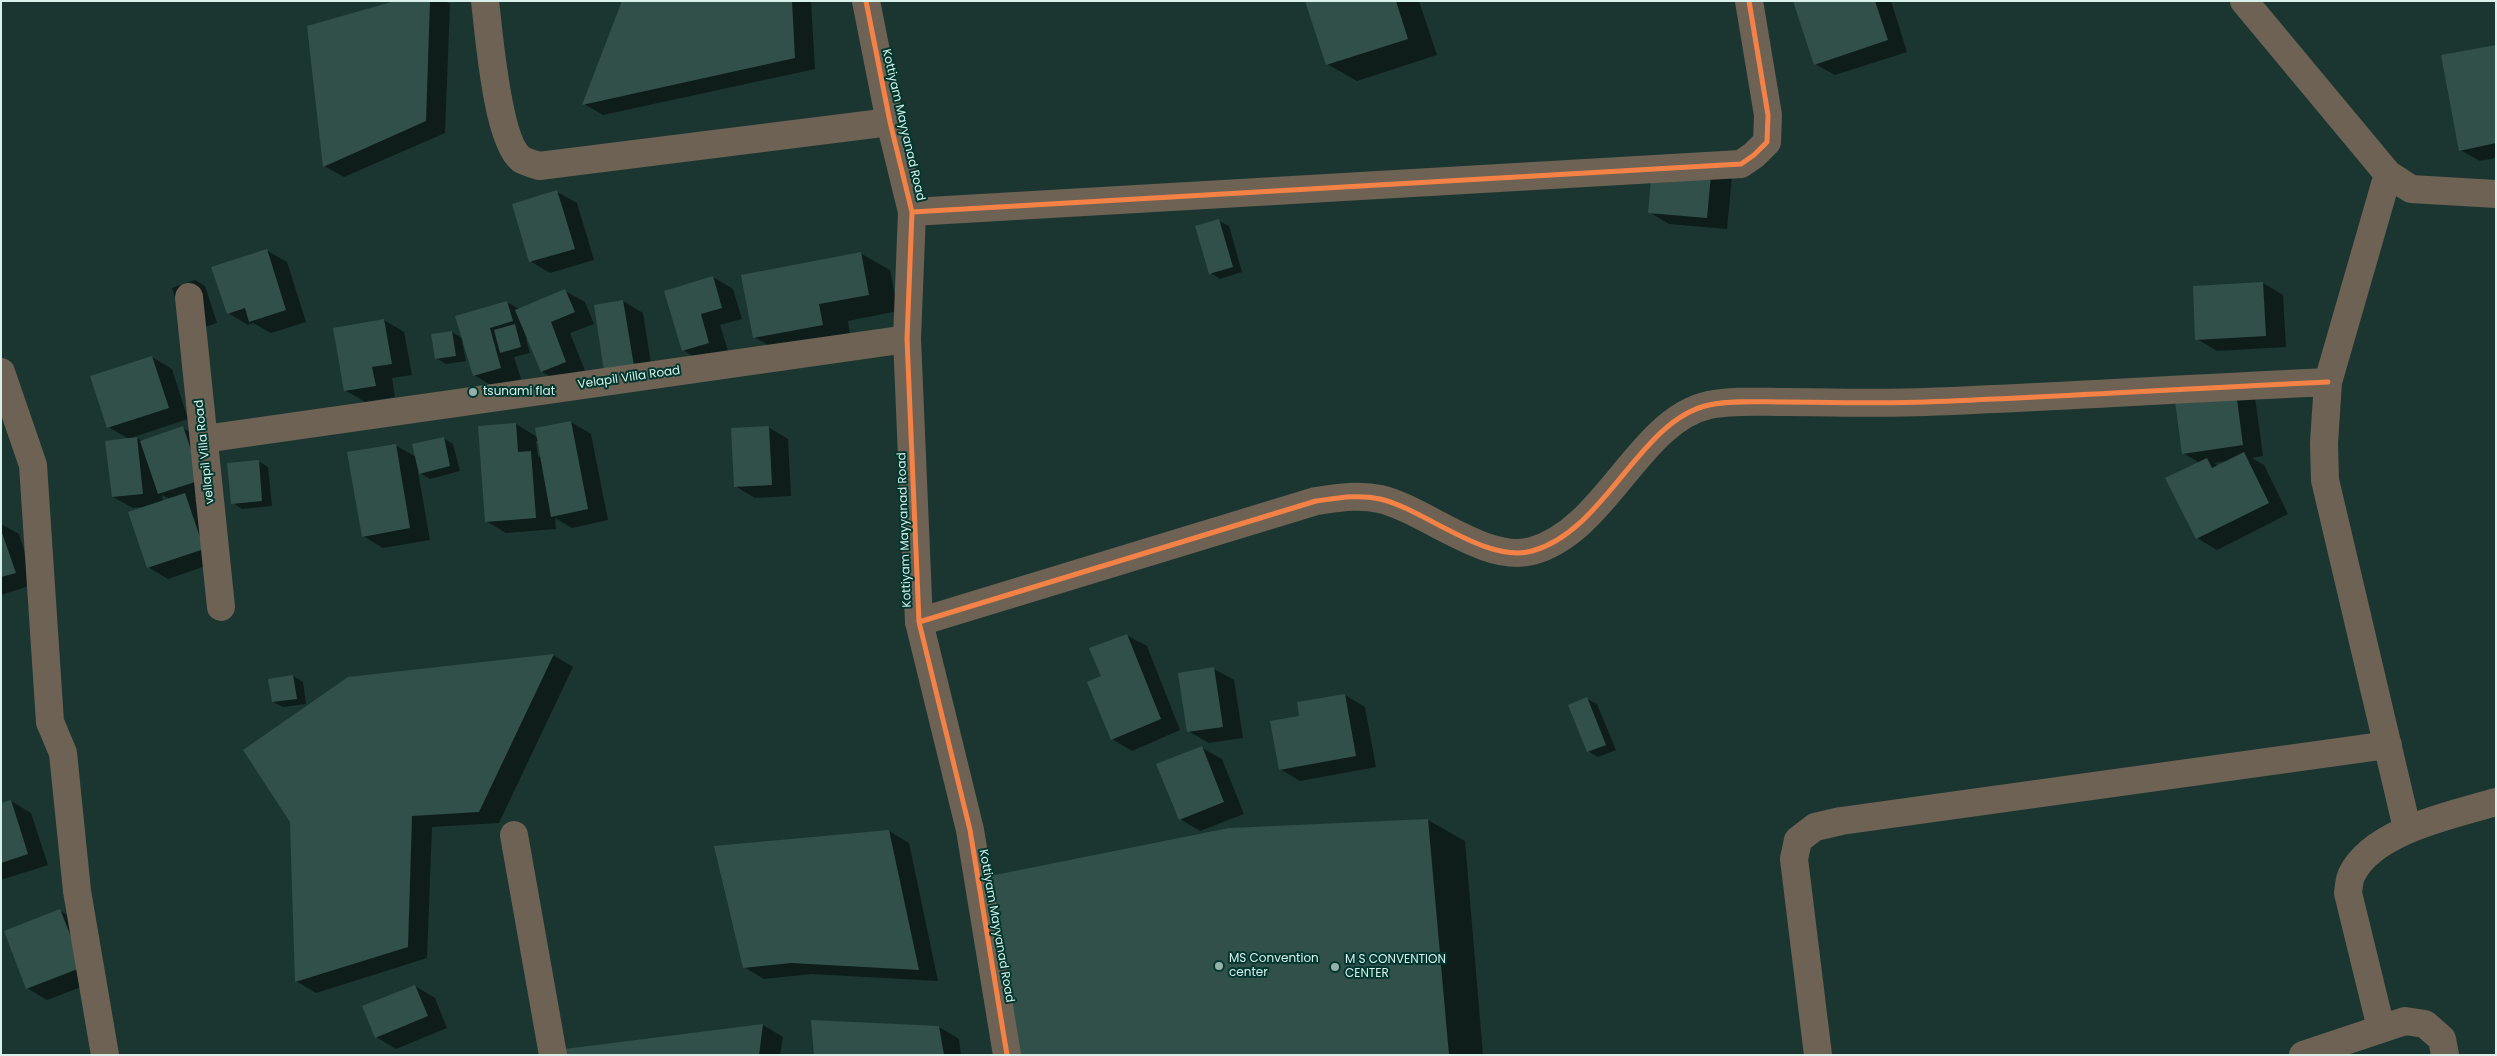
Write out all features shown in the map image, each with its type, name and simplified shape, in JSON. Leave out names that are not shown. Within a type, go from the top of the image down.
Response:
[{"type":"street","points":[[485,1],[501,116],[508,140],[520,158],[539,166],[890,122]]},
{"type":"street","name":"Kottiyam Mayyanad Road","points":[[866,1],[890,122],[912,212],[907,339],[919,622],[970,830],[1007,1055]]},
{"type":"street","points":[[912,212],[1740,164],[1754,155],[1767,142],[1768,115],[1749,1]]},
{"type":"street","points":[[2244,1],[2388,174],[2411,189],[2496,194]]},
{"type":"street","points":[[2388,174],[2328,382],[2324,443],[2325,480],[2407,828]]},
{"type":"street","name":"vellapil Villa Road","points":[[189,297],[221,607]]},
{"type":"street","name":"Velapil Villa Road","points":[[204,439],[907,339]]},
{"type":"street","points":[[1,372],[33,465],[50,722],[63,753],[77,891],[104,1055]]},
{"type":"street","points":[[919,622],[1316,500],[1353,496],[1382,499],[1504,553],[1530,552],[1555,542],[1578,526],[1664,430],[1681,415],[1708,405],[1740,402],[1924,402],[2328,382]]},
{"type":"street","points":[[1818,1055],[1794,859],[1798,840],[1815,827],[1841,820],[2388,744]]},
{"type":"street","points":[[2381,1028],[2348,893],[2352,874],[2370,853],[2407,828],[2496,802]]},
{"type":"street","points":[[514,835],[553,1055]]},
{"type":"street","points":[[2303,1055],[2405,1021],[2425,1024],[2442,1039],[2445,1055]]},
{"type":"building","points":[[395,1],[430,1],[426,121],[323,167],[307,26]]},
{"type":"building","points":[[622,1],[792,1],[795,58],[582,105]]},
{"type":"building","points":[[1305,1],[1396,1],[1408,39],[1326,65]]},
{"type":"building","points":[[1793,1],[1875,1],[1888,40],[1814,65]]},
{"type":"building","points":[[2496,45],[2496,143],[2459,151],[2441,55]]},
{"type":"building","points":[[1653,158],[1712,164],[1707,218],[1648,213]]},
{"type":"building","points":[[557,190],[575,249],[529,262],[512,204]]},
{"type":"building","points":[[1219,219],[1233,267],[1209,274],[1195,226]]},
{"type":"building","points":[[267,249],[286,310],[249,322],[245,308],[227,314],[211,267]]},
{"type":"building","points":[[861,252],[869,295],[819,304],[823,325],[753,338],[741,275]]},
{"type":"building","points":[[713,276],[722,308],[701,314],[709,343],[682,351],[664,291]]},
{"type":"building","points":[[2263,282],[2266,336],[2195,340],[2193,286]]},
{"type":"building","points":[[565,289],[575,312],[551,322],[566,362],[541,372],[515,310]]},
{"type":"building","points":[[623,300],[634,366],[604,371],[594,305]]},
{"type":"building","points":[[507,301],[513,321],[490,328],[501,368],[473,376],[455,316]]},
{"type":"building","points":[[384,319],[392,364],[372,367],[376,386],[344,391],[333,328]]},
{"type":"building","points":[[515,324],[521,347],[500,353],[494,330]]},
{"type":"building","points":[[452,331],[456,356],[435,359],[431,334]]},
{"type":"building","points":[[152,356],[169,408],[107,428],[90,376]]},
{"type":"building","points":[[2234,377],[2243,445],[2182,454],[2173,386]]},
{"type":"building","points":[[571,421],[588,509],[551,517],[535,428]]},
{"type":"building","points":[[516,423],[518,452],[531,451],[536,518],[485,522],[478,426]]},
{"type":"building","points":[[183,426],[201,480],[158,494],[140,441]]},
{"type":"building","points":[[769,426],[772,485],[734,487],[731,428]]},
{"type":"building","points":[[137,437],[143,494],[112,497],[105,441]]},
{"type":"building","points":[[444,437],[450,466],[419,474],[412,444]]},
{"type":"building","points":[[396,444],[410,528],[362,537],[347,452]]},
{"type":"building","points":[[2244,452],[2269,503],[2196,539],[2165,478],[2207,458],[2212,468]]},
{"type":"building","points":[[259,460],[262,501],[231,504],[227,463]]},
{"type":"building","points":[[185,493],[204,549],[147,568],[128,512]]},
{"type":"building","points":[[1,530],[16,573],[1,577]]},
{"type":"building","points":[[1127,634],[1161,719],[1111,740],[1087,682],[1101,676],[1089,648]]},
{"type":"building","points":[[554,654],[479,812],[412,816],[408,947],[295,982],[290,822],[243,750],[348,677]]},
{"type":"building","points":[[1214,667],[1223,727],[1187,732],[1178,673]]},
{"type":"building","points":[[293,675],[297,699],[272,702],[268,679]]},
{"type":"building","points":[[1345,694],[1356,756],[1279,770],[1270,721],[1299,716],[1297,702]]},
{"type":"building","points":[[1587,697],[1606,745],[1587,752],[1568,705]]},
{"type":"building","points":[[1202,746],[1224,802],[1179,820],[1156,764]]},
{"type":"building","points":[[11,800],[28,854],[1,863],[1,803]]},
{"type":"building","name":"MS Convention center","points":[[1428,819],[1449,1055],[1014,1055],[980,878],[1229,828]]},
{"type":"building","points":[[889,830],[919,970],[791,963],[743,968],[714,846]]},
{"type":"building","points":[[60,909],[83,967],[26,989],[4,931]]},
{"type":"building","points":[[415,985],[428,1016],[375,1038],[362,1006]]},
{"type":"building","points":[[811,1020],[939,1026],[944,1055],[814,1055]]},
{"type":"building","points":[[763,1024],[759,1055],[543,1055],[541,1052]]},
{"type":"cycle path","points":[[866,1],[890,122],[912,212],[907,339],[919,622],[970,830],[1007,1055]]},
{"type":"cycle path","points":[[912,212],[1741,164],[1754,155],[1767,142],[1768,115],[1749,1]]},
{"type":"cycle path","points":[[919,622],[1316,501],[1340,498],[1364,497],[1380,499],[1416,513],[1455,534],[1495,550],[1514,553],[1532,551],[1558,540],[1581,522],[1662,431],[1684,415],[1718,403],[1926,402],[2328,382]]},
{"type":"place","name":"tsunami flat","points":[[473,392]]},
{"type":"place","name":"MS Convention center","points":[[1219,966]]},
{"type":"place","name":"M S CONVENTION CENTER","points":[[1335,967]]}]
